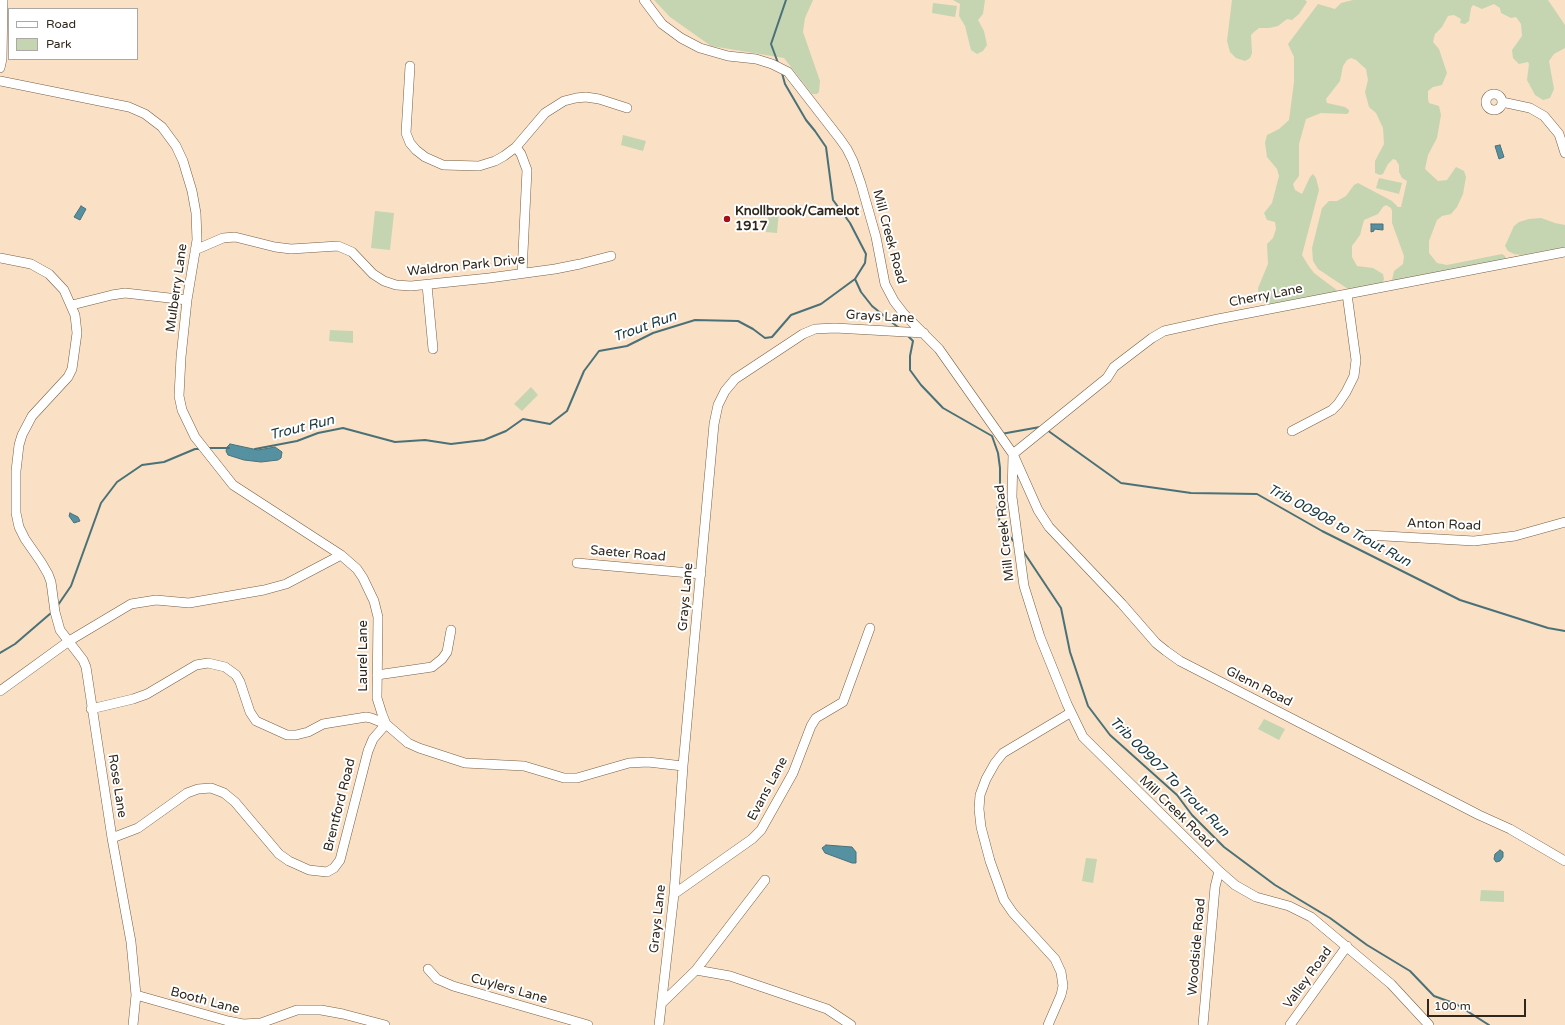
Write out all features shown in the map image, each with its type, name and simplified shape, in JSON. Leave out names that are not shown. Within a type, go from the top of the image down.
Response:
[{"type":"street","points":[[0,68],[2,59],[3,0]]},
{"type":"street","name":"Mill Creek Road","points":[[644,0],[662,24],[700,48],[728,56],[756,59],[788,72],[840,139],[853,161],[876,237],[885,284],[894,301],[904,314],[939,349],[1013,454],[1012,497],[1024,586],[1040,637],[1070,713],[1083,737],[1235,885],[1256,897],[1289,906],[1311,917],[1391,984],[1423,1023]]},
{"type":"street","points":[[410,66],[406,133],[410,143],[424,157],[443,165],[478,166],[495,161],[516,147],[545,113],[564,101],[586,97],[627,108]]},
{"type":"street","name":"Mulberry Lane","points":[[0,81],[118,104],[145,114],[162,127],[176,146],[183,161],[192,191],[197,240],[187,300],[181,357],[179,396],[187,421],[194,437],[233,485],[341,555]]},
{"type":"street","points":[[1502,102],[1530,108],[1544,116],[1559,134],[1565,153]]},
{"type":"street","points":[[516,147],[521,154],[527,170],[522,273]]},
{"type":"street","name":"Waldron Park Drive","points":[[195,250],[223,238],[235,237],[274,247],[291,249],[338,246],[352,252],[373,274],[384,281],[396,285],[427,285],[522,273],[580,264],[611,256]]},
{"type":"street","name":"Cherry Lane","points":[[1013,454],[1107,378],[1114,367],[1152,338],[1164,331],[1218,319],[1565,252]]},
{"type":"street","name":"Rose Lane","points":[[0,258],[31,264],[49,274],[64,290],[72,305],[75,315],[77,333],[72,369],[68,377],[32,416],[25,427],[19,446],[16,471],[16,502],[19,527],[24,540],[41,562],[51,582],[55,612],[60,630],[83,660],[86,667],[112,838],[131,942],[136,995],[133,1025]]},
{"type":"street","points":[[427,285],[432,349]]},
{"type":"street","points":[[72,305],[125,293],[187,300]]},
{"type":"street","points":[[1292,431],[1332,410],[1346,392],[1354,376],[1356,360],[1347,294]]},
{"type":"street","name":"Grays Lane","points":[[659,1025],[663,1002],[674,894],[683,766],[714,424],[718,405],[725,391],[735,378],[803,334],[815,329],[836,328],[924,333]]},
{"type":"street","name":"Glenn Road","points":[[1013,454],[1038,510],[1049,527],[1122,604],[1156,643],[1166,651],[1180,661],[1473,812],[1510,829],[1565,861]]},
{"type":"street","name":"Anton Road","points":[[1367,535],[1474,541],[1515,536],[1565,522]]},
{"type":"street","points":[[0,691],[69,641],[131,604],[156,600],[189,603],[264,590],[286,584],[341,555]]},
{"type":"street","name":"Laurel Lane","points":[[341,555],[357,569],[374,601],[378,617],[377,698],[386,724],[408,743],[457,761],[474,764],[524,766],[564,778],[577,778],[629,762],[648,762],[683,766]]},
{"type":"street","name":"Saeter Road","points":[[577,563],[701,574]]},
{"type":"street","name":"Evans Lane","points":[[674,894],[752,839],[761,830],[794,773],[811,726],[816,718],[843,702],[870,628]]},
{"type":"street","points":[[377,675],[432,667],[442,659],[447,652],[451,630]]},
{"type":"street","points":[[92,709],[147,694],[196,665],[208,663],[225,667],[236,675],[240,682],[250,712],[256,720],[287,735],[296,735],[308,732],[322,724],[366,717],[386,724]]},
{"type":"street","points":[[1048,1025],[1061,995],[1061,972],[1055,959],[1013,913],[1004,900],[990,861],[981,827],[979,809],[980,795],[986,779],[994,763],[1003,753],[1070,713]]},
{"type":"street","name":"Brentford Road","points":[[112,838],[138,828],[187,793],[198,789],[211,788],[224,793],[235,802],[280,854],[288,861],[309,870],[327,872],[334,868],[340,860],[368,751],[373,739],[386,724]]},
{"type":"street","name":"Woodside Road","points":[[1203,1025],[1215,888],[1219,871]]},
{"type":"street","points":[[663,1002],[696,970],[765,880]]},
{"type":"street","name":"Valley Road","points":[[1290,1025],[1347,946]]},
{"type":"street","name":"Cuylers Lane","points":[[428,969],[437,978],[453,986],[588,1025]]},
{"type":"street","points":[[696,970],[730,976],[827,1009],[851,1025]]},
{"type":"street","name":"Booth Lane","points":[[136,995],[243,1024],[261,1022],[297,1010],[321,1010],[385,1025]]},
{"type":"green space","points":[[654,0],[813,0],[805,18],[803,32],[820,81],[819,92],[817,94],[812,94],[784,58],[711,46],[670,17]]},
{"type":"green space","points":[[953,0],[985,0],[983,14],[978,20],[984,31],[987,45],[983,51],[977,54],[971,50],[965,26],[959,16],[960,4]]},
{"type":"green space","points":[[1232,0],[1305,0],[1307,2],[1299,14],[1292,20],[1287,19],[1278,26],[1259,28],[1254,32],[1251,35],[1252,53],[1250,58],[1245,61],[1236,58],[1230,52],[1227,41]]},
{"type":"green space","points":[[1353,0],[1548,0],[1565,25],[1565,48],[1554,54],[1549,61],[1554,89],[1550,98],[1543,100],[1535,95],[1527,80],[1528,62],[1519,64],[1513,58],[1512,50],[1522,36],[1521,24],[1516,17],[1511,18],[1501,13],[1500,8],[1494,4],[1482,9],[1473,5],[1471,8],[1469,21],[1465,24],[1460,23],[1461,19],[1454,15],[1448,16],[1442,27],[1435,34],[1433,42],[1439,49],[1447,73],[1442,85],[1433,87],[1428,91],[1429,103],[1439,106],[1441,115],[1437,138],[1428,155],[1425,169],[1438,181],[1447,180],[1456,167],[1464,171],[1466,177],[1463,194],[1457,207],[1451,214],[1442,216],[1437,220],[1429,241],[1429,253],[1437,263],[1447,265],[1502,254],[1506,259],[1393,282],[1394,271],[1403,264],[1404,256],[1392,223],[1391,208],[1386,205],[1378,214],[1364,220],[1360,235],[1352,246],[1352,257],[1357,266],[1373,268],[1383,274],[1383,283],[1348,289],[1318,269],[1313,261],[1312,248],[1322,208],[1329,201],[1337,201],[1346,196],[1354,185],[1358,183],[1392,201],[1398,207],[1401,207],[1407,181],[1402,178],[1399,172],[1399,165],[1396,160],[1393,159],[1388,164],[1383,174],[1380,175],[1375,173],[1375,161],[1384,144],[1383,128],[1376,113],[1369,107],[1365,92],[1368,80],[1366,69],[1356,60],[1351,58],[1347,60],[1343,66],[1340,81],[1326,99],[1327,103],[1345,107],[1349,110],[1349,112],[1347,114],[1321,113],[1306,119],[1299,144],[1299,176],[1293,184],[1295,190],[1302,194],[1310,177],[1313,174],[1316,178],[1319,190],[1302,255],[1314,273],[1338,291],[1270,304],[1259,299],[1258,288],[1268,264],[1267,244],[1273,238],[1276,229],[1275,222],[1267,220],[1264,213],[1272,203],[1279,176],[1277,169],[1267,157],[1265,143],[1267,135],[1279,129],[1289,120],[1294,82],[1294,57],[1288,44],[1318,4],[1335,9],[1341,3]]},
{"type":"green space","points":[[933,3],[957,6],[955,17],[932,13]]},
{"type":"green space","points":[[623,135],[646,141],[643,151],[621,145]]},
{"type":"green space","points":[[1379,178],[1402,183],[1399,194],[1376,188]]},
{"type":"green space","points":[[769,209],[779,210],[777,233],[766,232]]},
{"type":"green space","points":[[375,211],[394,213],[390,250],[371,248]]},
{"type":"green space","points":[[1541,218],[1565,225],[1565,247],[1522,255],[1514,254],[1508,251],[1505,246],[1514,226],[1519,222],[1529,219]]},
{"type":"green space","points":[[330,330],[353,331],[353,343],[329,341]]},
{"type":"green space","points":[[531,387],[538,395],[522,411],[514,404]]},
{"type":"green space","points":[[1264,719],[1285,729],[1279,740],[1258,729]]},
{"type":"green space","points":[[1086,858],[1097,859],[1093,883],[1082,881]]},
{"type":"green space","points":[[1481,890],[1504,891],[1504,902],[1480,901]]},
{"type":"water","points":[[1500,145],[1504,157],[1499,159],[1495,146]]},
{"type":"water","points":[[81,206],[86,209],[80,220],[74,217]]},
{"type":"water","points":[[1371,224],[1383,224],[1383,230],[1374,229],[1374,231],[1371,232]]},
{"type":"water","points":[[230,444],[258,450],[275,447],[282,452],[281,458],[278,460],[261,462],[244,460],[228,455],[226,451]]},
{"type":"water","points":[[70,513],[78,517],[80,521],[74,523],[69,516]]},
{"type":"water","points":[[826,845],[852,847],[856,852],[856,863],[852,863],[825,853],[822,848]]},
{"type":"water","points":[[1500,850],[1503,852],[1503,857],[1500,861],[1496,862],[1494,859],[1495,854]]},
{"type":"waterway","name":"Trout Run","points":[[778,63],[771,44],[786,0]]},
{"type":"waterway","name":"Trout Run","points":[[255,449],[297,441],[318,433],[343,428],[395,442],[425,440],[451,444],[484,440],[506,431],[523,419],[550,424],[567,411],[584,371],[599,351],[627,346],[653,333],[695,320],[738,321],[753,329],[765,338],[772,337],[791,315],[821,304],[855,279],[865,263],[866,254],[850,223],[833,200],[826,147],[806,120],[785,84],[782,73]]},
{"type":"waterway","name":"Trib 00907 To Trout Run","points":[[855,279],[861,292],[872,306],[899,328]]},
{"type":"waterway","name":"Trib 00907 To Trout Run","points":[[907,335],[913,341],[910,356],[910,370],[921,385],[943,408],[992,436],[998,453],[1000,468],[1000,491],[997,511],[1001,526],[1015,543]]},
{"type":"waterway","name":"Trib 00908 to Trout Run","points":[[1001,434],[1040,427]]},
{"type":"waterway","name":"Trib 00908 to Trout Run","points":[[1047,430],[1121,483],[1191,493],[1257,494],[1322,531],[1460,600],[1548,628],[1565,631]]},
{"type":"waterway","name":"Trout Run","points":[[207,448],[229,448]]},
{"type":"waterway","name":"Trout Run","points":[[58,605],[71,586],[101,503],[117,482],[142,465],[164,462],[195,449],[201,449]]},
{"type":"waterway","name":"Trib 00907 To Trout Run","points":[[1023,551],[1061,608],[1070,652],[1088,706],[1110,735],[1177,795],[1192,815],[1224,847],[1275,885],[1330,918],[1367,945],[1410,971],[1434,996],[1456,1004],[1489,1025]]},
{"type":"waterway","name":"Trout Run","points":[[0,653],[15,644],[51,613]]},
{"type":"place","name":"Knollbrook/Camelot 1917","points":[[727,219]]}]
